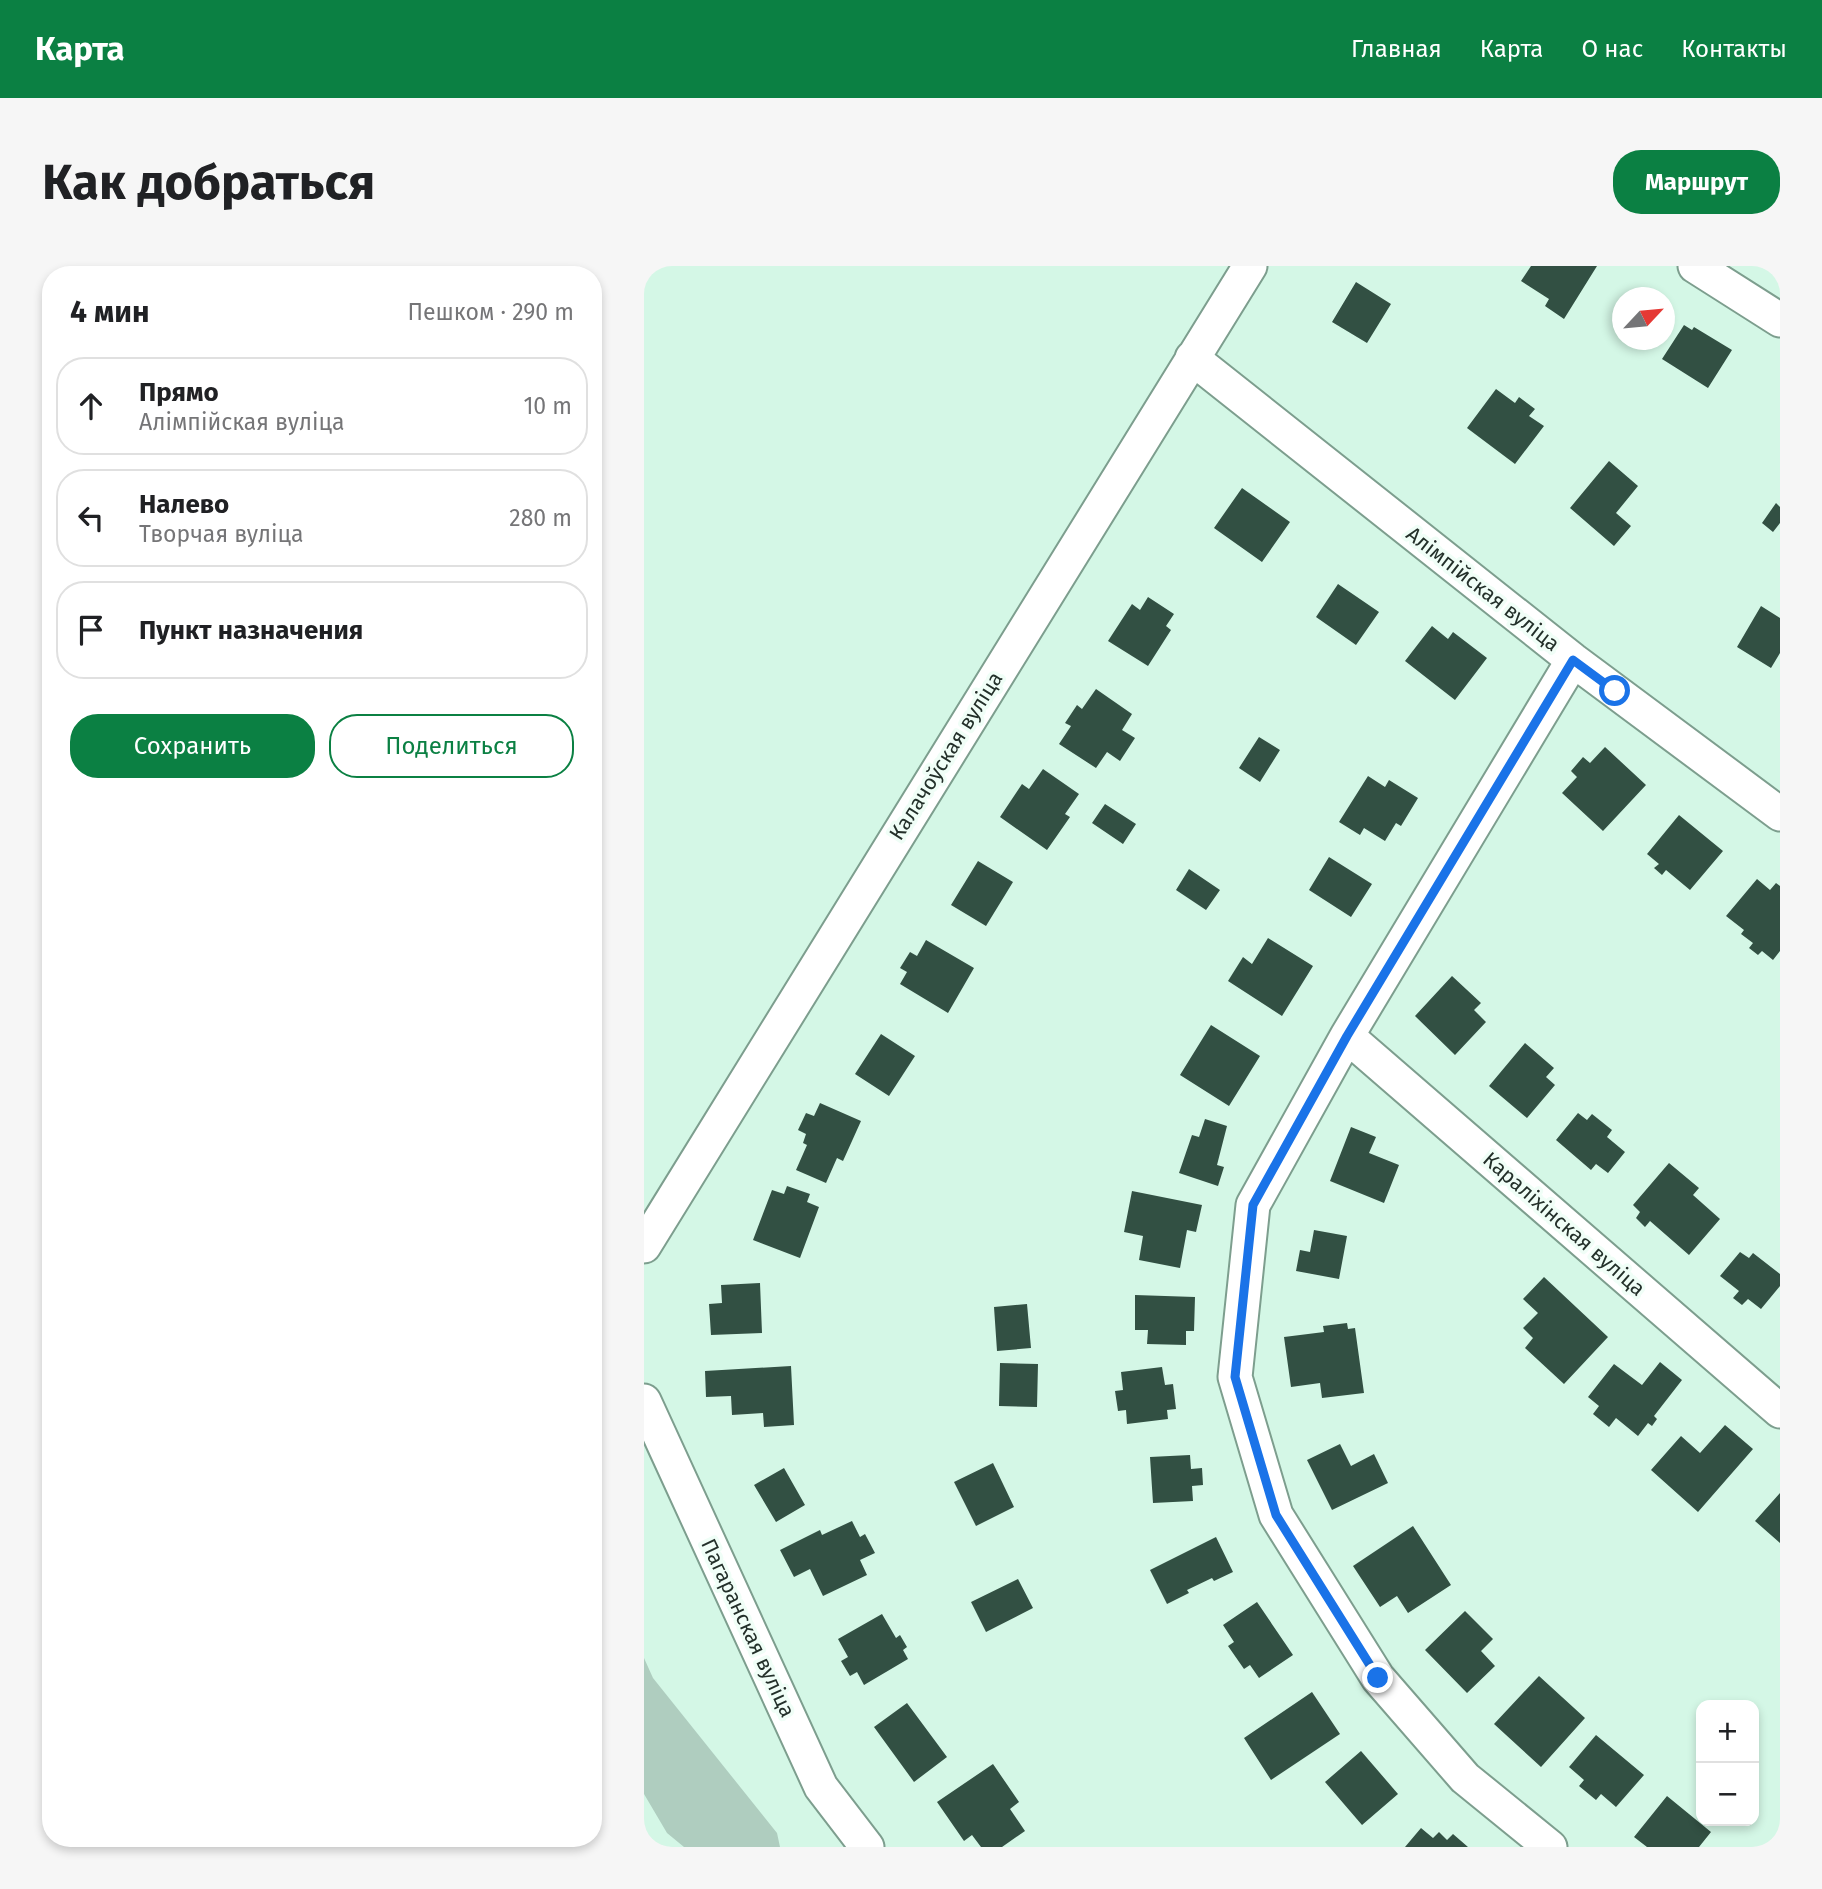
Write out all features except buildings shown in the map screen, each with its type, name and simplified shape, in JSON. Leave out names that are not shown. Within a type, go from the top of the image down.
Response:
[{"type":"street","name":"Калачоўская вуліца","points":[[644,1246],[1250,266]]},
{"type":"street","points":[[1695,266],[1780,320]]},
{"type":"street","name":"Алімпійская вуліца","points":[[1192,358],[1573,660],[1780,814]]},
{"type":"street","points":[[1550,1847],[1465,1778],[1378,1678],[1276,1515],[1235,1377],[1253,1205],[1347,1036],[1573,660]]},
{"type":"street","name":"Караліхінская вуліца","points":[[1347,1036],[1780,1411]]},
{"type":"street","name":"Пагаранская вуліца","points":[[644,1401],[821,1787],[867,1847]]},
{"type":"green space","points":[[644,1658],[653,1678],[777,1833],[780,1847],[684,1847],[667,1833],[644,1794]]},
{"type":"route","points":[[1378,1678],[1276,1515],[1235,1377],[1253,1205],[1347,1036],[1573,660],[1615,691]]}]
